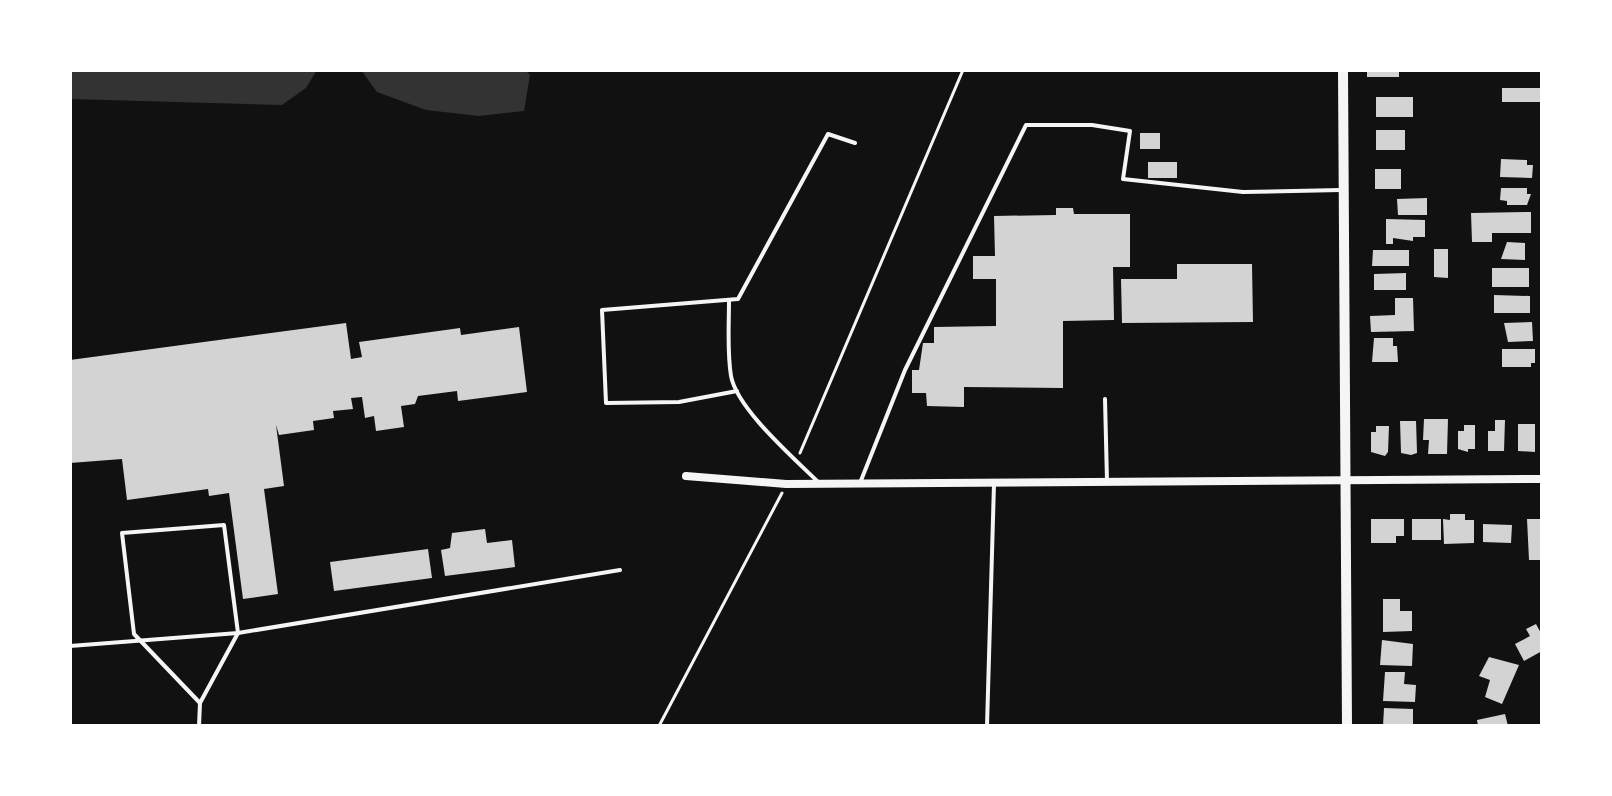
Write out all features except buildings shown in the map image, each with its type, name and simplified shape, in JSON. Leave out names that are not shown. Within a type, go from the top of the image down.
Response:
[{"type":"street","points":[[1343,70],[1347,726]]},
{"type":"street","points":[[686,476],[786,484],[1542,479]]},
{"type":"lane","points":[[860,483],[905,370],[1026,125],[1092,125],[1130,131],[1123,179],[1243,192],[1344,190]]},
{"type":"lane","points":[[737,391],[679,402],[606,403],[602,310],[738,299],[828,134],[855,143]]},
{"type":"lane","points":[[729,300],[731,377],[737,391],[820,484]]},
{"type":"lane","points":[[1105,399],[1107,481]]},
{"type":"lane","points":[[987,726],[994,482]]},
{"type":"lane","points":[[199,726],[200,703],[238,633],[224,525],[122,533],[131,624],[140,642],[200,703]]},
{"type":"lane","points":[[70,646],[238,633],[620,570]]},
{"type":"path","points":[[797,461],[963,70]]},
{"type":"path","points":[[659,726],[786,484]]},
{"type":"shaded area","points":[[70,70],[317,70],[306,88],[282,105],[70,99]]},
{"type":"shaded area","points":[[361,70],[525,70],[530,75],[524,111],[479,116],[426,110],[377,92]]}]
